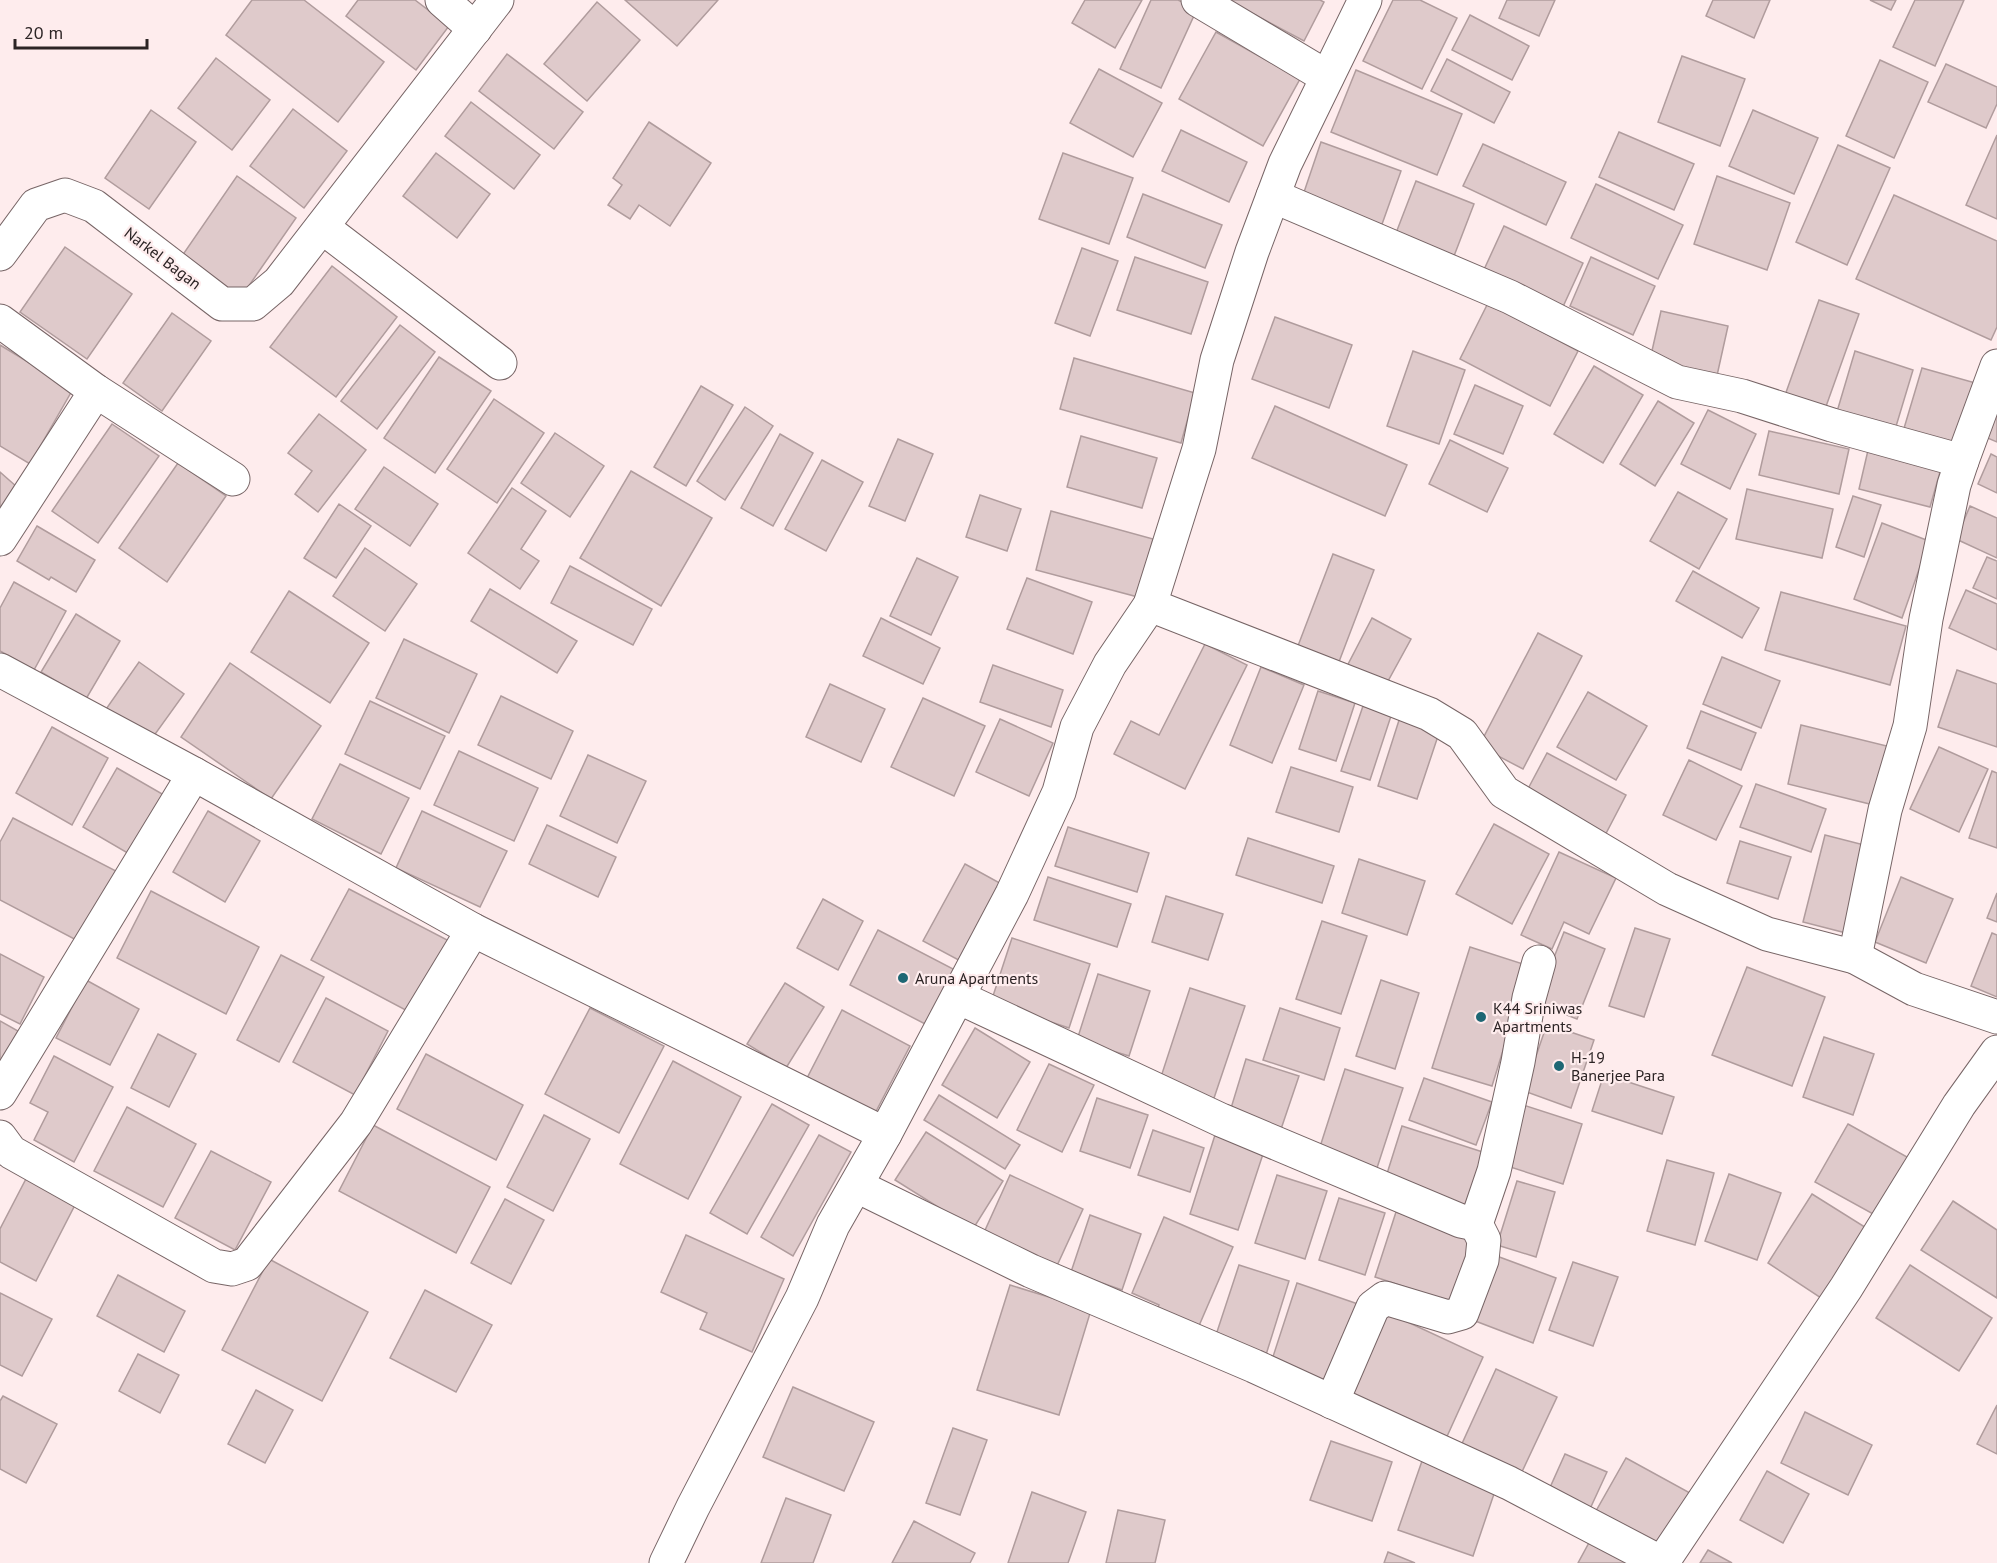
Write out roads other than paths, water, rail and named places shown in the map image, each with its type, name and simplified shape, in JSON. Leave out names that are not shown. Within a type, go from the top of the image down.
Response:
[{"type":"street","points":[[442,0],[475,29]]},
{"type":"street","name":"Narkel Bagan","points":[[0,254],[36,205],[65,195],[94,206],[222,304],[253,304],[279,282],[497,0]]},
{"type":"street","points":[[1198,0],[1327,77]]},
{"type":"street","points":[[666,1563],[802,1298],[833,1225],[857,1186],[1012,894],[1059,792],[1077,727],[1110,664],[1150,605],[1199,449],[1217,360],[1273,196],[1285,164],[1365,0]]},
{"type":"street","points":[[1273,196],[1510,297],[1677,382],[1742,396],[1832,425],[1962,461]]},
{"type":"street","points":[[322,227],[501,363]]},
{"type":"street","points":[[0,321],[96,391],[233,479]]},
{"type":"street","points":[[1855,957],[1885,810],[1910,726],[1926,619],[1954,485],[1997,366]]},
{"type":"street","points":[[0,539],[96,391]]},
{"type":"street","points":[[1150,605],[1429,714],[1462,734],[1504,792],[1666,888],[1767,934],[1855,957],[1914,989],[1997,1017]]},
{"type":"street","points":[[0,670],[195,774],[473,930],[885,1134]]},
{"type":"street","points":[[0,1094],[195,774]]},
{"type":"street","points":[[0,1137],[11,1152],[214,1266],[231,1269],[248,1263],[356,1123],[473,930]]},
{"type":"street","points":[[1332,1402],[1373,1307],[1385,1298],[1448,1317],[1462,1313],[1482,1260],[1484,1240],[1476,1224],[1494,1171],[1518,1062],[1528,998],[1539,962]]},
{"type":"street","points":[[958,997],[1221,1120],[1461,1221],[1476,1224]]},
{"type":"street","points":[[857,1186],[1031,1271],[1254,1366],[1509,1483],[1662,1563],[1846,1288],[1959,1105],[1997,1052]]},
{"type":"place","name":"Aruna Apartments","points":[[903,978]]},
{"type":"place","name":"K44 Sriniwas Apartments","points":[[1481,1017]]},
{"type":"place","name":"H-19 Banerjee Para","points":[[1559,1066]]}]
